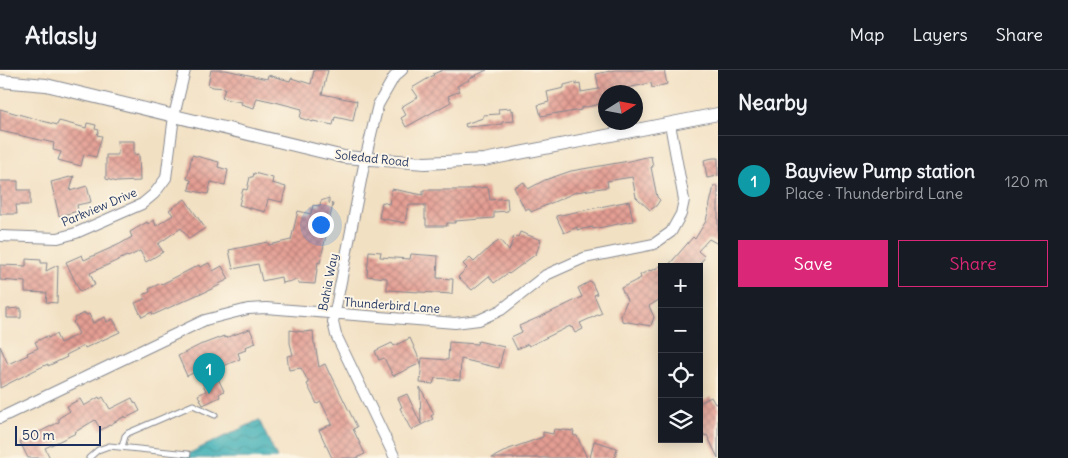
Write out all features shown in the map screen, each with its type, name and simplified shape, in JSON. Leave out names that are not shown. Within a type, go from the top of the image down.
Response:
[{"type":"street","name":"Parkview Drive","points":[[0,236],[58,238],[76,233],[142,204],[154,194],[166,178],[174,116],[186,70]]},
{"type":"street","name":"Bahia Way","points":[[395,458],[336,335],[333,322],[365,160],[378,106],[394,77],[402,70]]},
{"type":"street","name":"Soledad Road","points":[[0,81],[46,85],[344,158],[425,163],[484,160],[718,114]]},
{"type":"street","name":"Thunderbird Lane","points":[[0,418],[205,320],[248,309],[266,308],[456,323],[479,320],[501,310],[546,275],[584,258],[654,244],[671,232],[681,214],[684,200],[670,124]]},
{"type":"lane","points":[[122,447],[125,436],[128,433],[193,406],[215,414]]},
{"type":"lane","points":[[89,458],[98,450],[109,446],[188,454]]},
{"type":"water","points":[[259,420],[277,458],[179,458]]},
{"type":"building","points":[[211,70],[226,70],[267,79],[268,75],[290,81],[291,78],[311,84],[314,70],[328,70],[322,94],[357,101],[353,121],[335,117],[333,125],[313,122],[300,118],[302,109],[257,98],[254,108],[241,104],[242,102],[222,98],[225,88],[208,85]]},
{"type":"building","points":[[443,70],[487,70],[457,86],[460,91],[448,96],[451,102],[406,127],[401,118],[406,115],[401,107],[418,97],[412,88],[433,74]]},
{"type":"building","points":[[615,70],[664,70],[667,84],[652,88],[651,83],[642,85],[598,85],[596,74]]},
{"type":"building","points":[[576,82],[576,85],[580,84],[581,92],[598,89],[598,105],[581,108],[581,110],[541,116],[538,105],[549,102],[547,92],[564,88],[564,85]]},
{"type":"building","points":[[511,108],[514,121],[466,127],[465,124],[483,118],[483,115],[499,114],[498,109]]},
{"type":"building","points":[[0,109],[57,125],[59,121],[86,128],[87,123],[96,125],[95,129],[99,130],[97,135],[102,136],[96,157],[84,154],[81,166],[58,160],[61,152],[53,150],[54,143],[0,131]]},
{"type":"building","points":[[117,141],[134,141],[134,155],[139,154],[140,181],[117,182],[106,179],[106,155],[118,155]]},
{"type":"building","points":[[192,155],[219,162],[218,167],[228,170],[225,185],[211,182],[208,194],[189,190],[191,180],[187,179]]},
{"type":"building","points":[[651,156],[653,167],[651,167],[657,197],[660,200],[650,210],[636,197],[632,177],[607,181],[608,187],[576,192],[531,212],[529,208],[525,210],[514,187],[524,182],[528,189],[545,180],[571,171]]},
{"type":"building","points":[[718,158],[718,176],[707,178],[704,160]]},
{"type":"building","points":[[254,173],[273,178],[272,183],[286,187],[282,202],[268,199],[265,212],[239,205],[243,189],[247,190],[250,177],[253,177]]},
{"type":"building","points":[[74,176],[70,191],[87,186],[91,202],[77,205],[78,211],[59,216],[51,182]]},
{"type":"building","points":[[0,181],[18,181],[18,190],[30,190],[30,205],[16,205],[17,214],[0,214]]},
{"type":"building","points":[[714,186],[718,186],[718,244],[709,239],[698,251],[705,257],[700,263],[670,263],[693,237],[695,239],[706,221]]},
{"type":"building","points":[[488,187],[490,200],[507,198],[508,211],[494,212],[494,218],[455,221],[455,223],[447,223],[447,226],[426,226],[425,205],[408,205],[405,223],[379,218],[382,202],[389,204],[392,189],[423,195],[423,190],[468,190]]},
{"type":"building","points":[[329,198],[329,203],[333,204],[320,263],[318,262],[315,284],[298,283],[297,280],[282,283],[281,277],[262,281],[258,264],[233,269],[229,250],[268,242],[269,245],[291,240],[298,211],[311,214],[313,205],[320,206],[321,201]]},
{"type":"building","points":[[185,199],[205,228],[189,239],[181,228],[158,244],[163,252],[146,262],[140,251],[90,273],[95,285],[80,292],[66,262],[82,255],[84,260],[120,244],[132,237],[130,232],[147,222],[148,224],[154,220],[156,226],[173,215],[169,210]]},
{"type":"building","points":[[629,201],[633,221],[593,229],[593,227],[577,230],[577,227],[564,233],[556,216]]},
{"type":"building","points":[[520,232],[541,240],[536,254],[509,274],[494,283],[489,276],[472,290],[458,277],[467,268],[463,264],[470,258],[474,262],[500,240],[509,251],[514,236],[518,237]]},
{"type":"building","points":[[369,251],[381,252],[380,257],[410,259],[411,254],[438,256],[437,278],[453,279],[452,294],[387,290],[387,278],[367,276]]},
{"type":"building","points":[[26,259],[41,260],[41,263],[47,263],[46,271],[58,265],[57,303],[46,302],[47,293],[25,292],[25,282],[0,280],[0,265],[26,266]]},
{"type":"building","points":[[209,263],[213,271],[222,266],[229,279],[201,294],[153,315],[152,312],[142,317],[135,303],[145,299],[143,295],[150,292],[149,289],[199,265],[200,267]]},
{"type":"building","points":[[658,267],[658,300],[649,306],[654,317],[651,326],[622,321],[621,315],[627,300],[621,288],[641,278],[640,275]]},
{"type":"building","points":[[591,281],[597,294],[594,295],[602,313],[580,323],[583,329],[575,333],[570,326],[529,346],[528,344],[517,349],[511,337],[522,332],[519,326],[582,297],[578,288]]},
{"type":"building","points":[[21,308],[21,318],[7,318],[7,309]]},
{"type":"building","points":[[85,313],[86,315],[89,314],[93,323],[105,317],[107,322],[113,319],[120,332],[85,348],[84,346],[66,355],[67,357],[35,370],[0,388],[0,346],[8,364],[38,348],[35,342],[47,336],[48,338],[56,334],[60,343],[79,334],[73,322],[74,318]]},
{"type":"building","points":[[250,329],[256,343],[245,347],[246,350],[238,353],[240,359],[214,370],[224,391],[219,394],[220,397],[203,405],[198,395],[206,391],[197,371],[187,376],[178,356],[202,344]]},
{"type":"building","points":[[290,330],[313,331],[319,367],[325,364],[331,374],[357,427],[353,429],[365,454],[356,458],[332,458],[319,430],[332,424],[321,402],[317,404],[301,368],[289,370],[287,356],[293,355],[290,343]]},
{"type":"building","points":[[410,338],[421,363],[393,376],[384,358],[379,360],[375,351],[392,343],[394,346]]},
{"type":"building","points":[[478,341],[504,347],[499,368],[461,359],[460,380],[435,378],[433,384],[420,383],[422,358],[448,360],[449,342],[477,344]]},
{"type":"building","points":[[420,387],[434,414],[431,416],[433,419],[411,430],[400,408],[402,407],[398,398],[407,394],[421,424]]},
{"type":"building","points":[[99,397],[100,399],[103,397],[110,409],[132,398],[140,411],[126,418],[125,416],[101,430],[95,420],[76,433],[45,448],[50,458],[28,458],[20,442],[59,422],[59,418],[70,411],[67,406],[80,399],[84,406]]},
{"type":"building","points":[[711,397],[715,404],[718,403],[718,458],[707,435],[705,436],[703,432],[703,401]]},
{"type":"building","points":[[554,429],[574,431],[573,435],[577,436],[587,458],[492,458],[509,449],[543,437],[543,432],[553,434]]},
{"type":"building","points":[[594,441],[617,448],[615,458],[590,458]]},
{"type":"place","name":"Bayview Pump station","points":[[209,394]]}]
